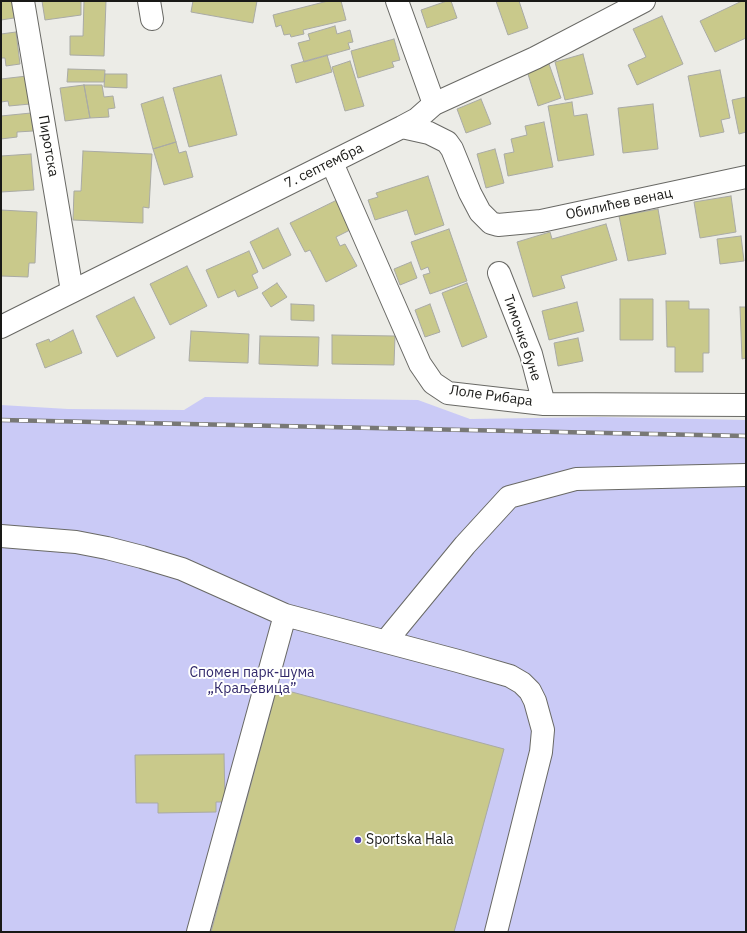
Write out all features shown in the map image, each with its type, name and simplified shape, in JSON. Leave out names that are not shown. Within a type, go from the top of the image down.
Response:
[{"type":"street","name":"Пиротска","points":[[23,1],[72,291]]},
{"type":"street","points":[[396,1],[434,104]]},
{"type":"street","name":"7. септембра","points":[[1,328],[72,291],[402,127],[417,119],[434,104],[535,58],[644,1]]},
{"type":"street","name":"Обилићев венац","points":[[402,127],[429,133],[447,142],[452,149],[477,206],[491,223],[509,225],[540,221],[746,177]]},
{"type":"street","name":"Лоле Рибара","points":[[332,163],[420,364],[433,383],[448,393],[544,404],[746,405]]},
{"type":"street","name":"Тимочке буне","points":[[499,273],[531,354],[544,404]]},
{"type":"street","points":[[386,641],[465,545],[509,497],[576,479],[746,475]]},
{"type":"street","points":[[1,536],[76,542],[142,557],[182,569],[286,615],[510,676],[530,691],[535,700],[543,730],[541,752],[496,932]]},
{"type":"street","points":[[198,932],[286,615]]},
{"type":"green space","name":"Спомен парк-шума „Краљевица”","points":[[205,397],[418,400],[470,419],[600,417],[746,420],[746,932],[1,932],[1,405],[68,409],[184,410]]},
{"type":"building","points":[[1,1],[12,1],[14,18],[1,20]]},
{"type":"building","points":[[42,1],[81,1],[81,15],[45,20]]},
{"type":"building","points":[[84,1],[106,1],[104,56],[70,55],[70,36],[83,36]]},
{"type":"building","points":[[193,1],[257,1],[253,23],[191,12]]},
{"type":"building","points":[[328,1],[341,1],[346,20],[303,30],[304,34],[291,37],[290,34],[284,35],[281,25],[276,27],[273,15]]},
{"type":"building","points":[[451,1],[457,18],[427,28],[421,10]]},
{"type":"building","points":[[496,1],[519,1],[528,28],[508,35]]},
{"type":"building","points":[[742,1],[746,1],[746,38],[715,52],[700,21]]},
{"type":"building","points":[[662,16],[683,64],[637,85],[628,65],[646,57],[633,29]]},
{"type":"building","points":[[335,26],[337,34],[350,30],[353,42],[348,43],[350,49],[304,62],[298,43],[310,40],[308,34]]},
{"type":"building","points":[[16,32],[20,64],[6,66],[5,58],[1,58],[1,34]]},
{"type":"building","points":[[394,39],[400,60],[392,62],[394,67],[358,78],[351,51]]},
{"type":"building","points":[[583,54],[593,94],[565,100],[555,62]]},
{"type":"building","points":[[327,55],[332,72],[296,83],[291,65]]},
{"type":"building","points":[[350,61],[364,106],[345,111],[332,67]]},
{"type":"building","points":[[549,64],[561,98],[538,106],[527,71]]},
{"type":"building","points":[[68,69],[105,70],[104,82],[67,82]]},
{"type":"building","points":[[720,70],[730,118],[721,120],[724,132],[700,137],[688,76]]},
{"type":"building","points":[[105,74],[127,74],[127,88],[104,87]]},
{"type":"building","points":[[221,75],[237,135],[189,147],[173,88]]},
{"type":"building","points":[[27,76],[30,104],[9,106],[8,101],[1,102],[1,79]]},
{"type":"building","points":[[84,85],[102,85],[104,97],[113,96],[115,108],[108,109],[109,117],[90,118]]},
{"type":"building","points":[[84,85],[90,118],[65,121],[60,88]]},
{"type":"building","points":[[163,97],[176,142],[153,149],[141,104]]},
{"type":"building","points":[[746,97],[746,132],[739,134],[732,100]]},
{"type":"building","points":[[481,99],[491,124],[466,133],[457,109]]},
{"type":"building","points":[[572,102],[574,116],[587,114],[594,155],[558,161],[548,106]]},
{"type":"building","points":[[653,104],[658,149],[623,153],[618,108]]},
{"type":"building","points":[[31,113],[33,131],[17,132],[17,137],[1,139],[1,116]]},
{"type":"building","points":[[544,122],[553,167],[508,176],[504,154],[514,152],[511,139],[527,135],[525,126]]},
{"type":"building","points":[[176,142],[179,153],[186,151],[193,177],[164,185],[153,149]]},
{"type":"building","points":[[495,149],[504,183],[486,188],[477,154]]},
{"type":"building","points":[[83,151],[152,154],[149,208],[143,207],[143,223],[73,220],[74,191],[81,191]]},
{"type":"building","points":[[31,154],[34,190],[1,192],[1,156]]},
{"type":"building","points":[[428,176],[444,225],[415,235],[407,210],[375,220],[368,200],[378,197],[376,193]]},
{"type":"building","points":[[731,196],[736,232],[700,238],[694,202]]},
{"type":"building","points":[[339,199],[354,228],[336,237],[340,246],[345,244],[357,266],[326,282],[310,250],[305,252],[290,223]]},
{"type":"building","points":[[658,209],[666,254],[628,261],[619,216]]},
{"type":"building","points":[[1,210],[37,212],[35,263],[29,263],[28,277],[1,276]]},
{"type":"building","points":[[606,224],[617,260],[561,276],[565,288],[533,297],[517,242],[550,232],[552,239]]},
{"type":"building","points":[[278,228],[291,255],[263,269],[250,242]]},
{"type":"building","points":[[449,229],[467,281],[430,294],[423,275],[430,273],[428,267],[421,270],[411,242]]},
{"type":"building","points":[[741,236],[744,261],[720,264],[717,239]]},
{"type":"building","points":[[249,251],[258,272],[252,275],[258,288],[238,297],[235,290],[218,298],[206,270]]},
{"type":"building","points":[[411,262],[417,278],[400,285],[394,269]]},
{"type":"building","points":[[187,266],[207,306],[170,325],[150,284]]},
{"type":"building","points":[[277,283],[287,297],[271,307],[262,293]]},
{"type":"building","points":[[467,283],[487,337],[462,347],[442,293]]},
{"type":"building","points":[[134,297],[155,338],[117,357],[96,316]]},
{"type":"building","points":[[620,299],[653,299],[653,340],[620,340]]},
{"type":"building","points":[[666,301],[689,301],[689,309],[709,309],[709,353],[703,353],[703,372],[675,372],[675,347],[667,347]]},
{"type":"building","points":[[577,302],[584,331],[549,340],[542,311]]},
{"type":"building","points":[[291,304],[314,305],[314,321],[291,320]]},
{"type":"building","points":[[430,304],[440,332],[425,337],[415,310]]},
{"type":"building","points":[[740,307],[746,307],[746,358],[742,359]]},
{"type":"building","points":[[73,330],[82,353],[45,368],[36,344],[49,339],[50,342]]},
{"type":"building","points":[[191,331],[249,334],[248,363],[189,361]]},
{"type":"building","points":[[332,335],[395,336],[394,365],[332,364]]},
{"type":"building","points":[[260,336],[319,337],[318,366],[259,364]]},
{"type":"building","points":[[578,338],[583,361],[558,366],[554,343]]},
{"type":"building","name":"Sportska Hala","points":[[277,688],[504,749],[454,932],[211,932]]},
{"type":"building","points":[[224,754],[225,802],[216,802],[216,812],[158,813],[158,803],[136,803],[135,755]]},
{"type":"railway","points":[[1,420],[746,436]]},
{"type":"place","name":"Sportska Hala","points":[[358,840]]}]
